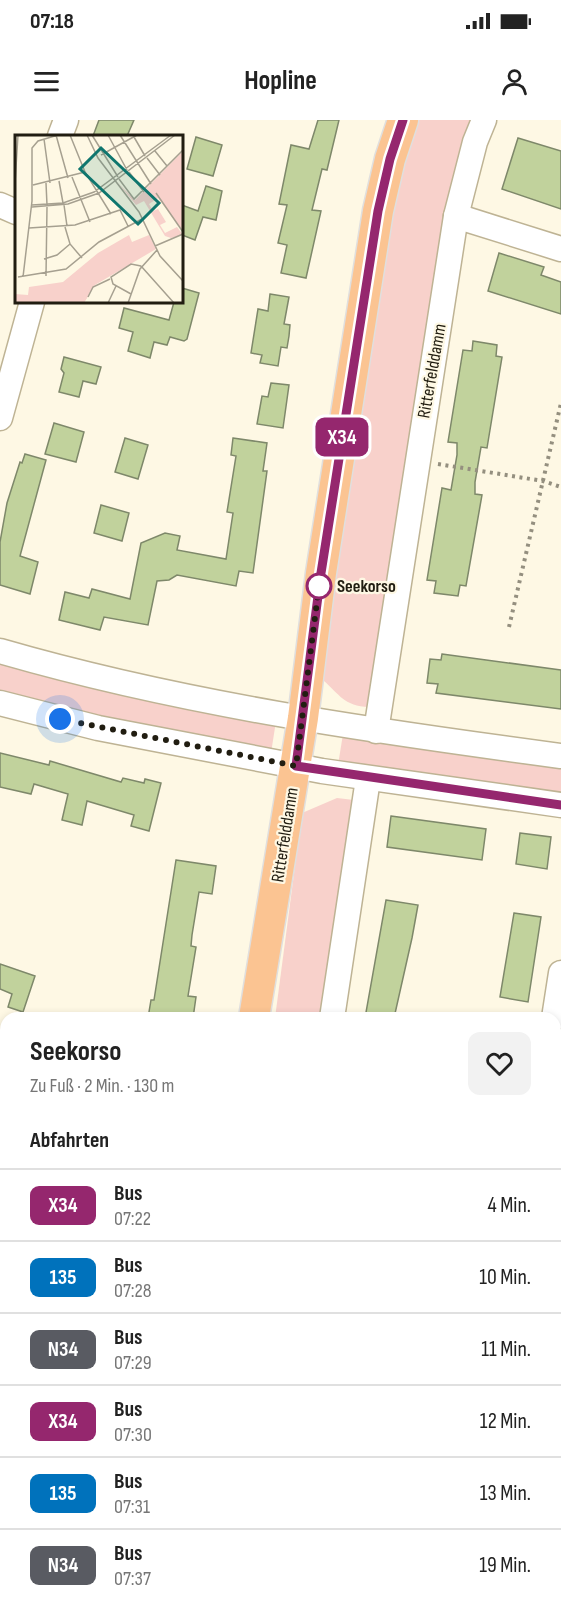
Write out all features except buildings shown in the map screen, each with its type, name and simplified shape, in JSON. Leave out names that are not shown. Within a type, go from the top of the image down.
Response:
[{"type":"main road","name":"Ritterfelddamm","points":[[255,1012],[296,766],[321,573],[378,211],[390,159],[403,120]]},
{"type":"street","points":[[60,135],[66,120]]},
{"type":"street","name":"Ritterfelddamm","points":[[375,731],[456,216],[475,142],[484,120]]},
{"type":"street","points":[[0,205],[15,212]]},
{"type":"street","points":[[456,216],[561,249]]},
{"type":"street","points":[[0,418],[32,303]]},
{"type":"street","points":[[0,651],[103,678],[303,718],[375,731],[561,756]]},
{"type":"street","points":[[0,703],[98,728],[296,766],[561,805]]},
{"type":"street","points":[[333,1012],[368,778]]},
{"type":"street","points":[[555,1012],[561,973]]},
{"type":"path","points":[[509,627],[561,403]]},
{"type":"path","points":[[416,461],[543,481],[561,487]]},
{"type":"shaded area","points":[[416,120],[475,120],[369,707],[348,702],[323,680],[330,613],[389,218]]},
{"type":"shaded area","points":[[0,660],[276,721],[271,753],[0,693]]},
{"type":"shaded area","points":[[343,734],[561,764],[561,796],[338,765]]},
{"type":"shaded area","points":[[337,798],[354,800],[324,1012],[276,1012],[302,813]]},
{"type":"bus line","name":"X34","points":[[403,120],[390,159],[378,211],[321,573],[296,766],[561,805]]},
{"type":"place","name":"Seekorso","points":[[319,586]]},
{"type":"route","points":[[60,719],[296,766],[319,586]]}]
